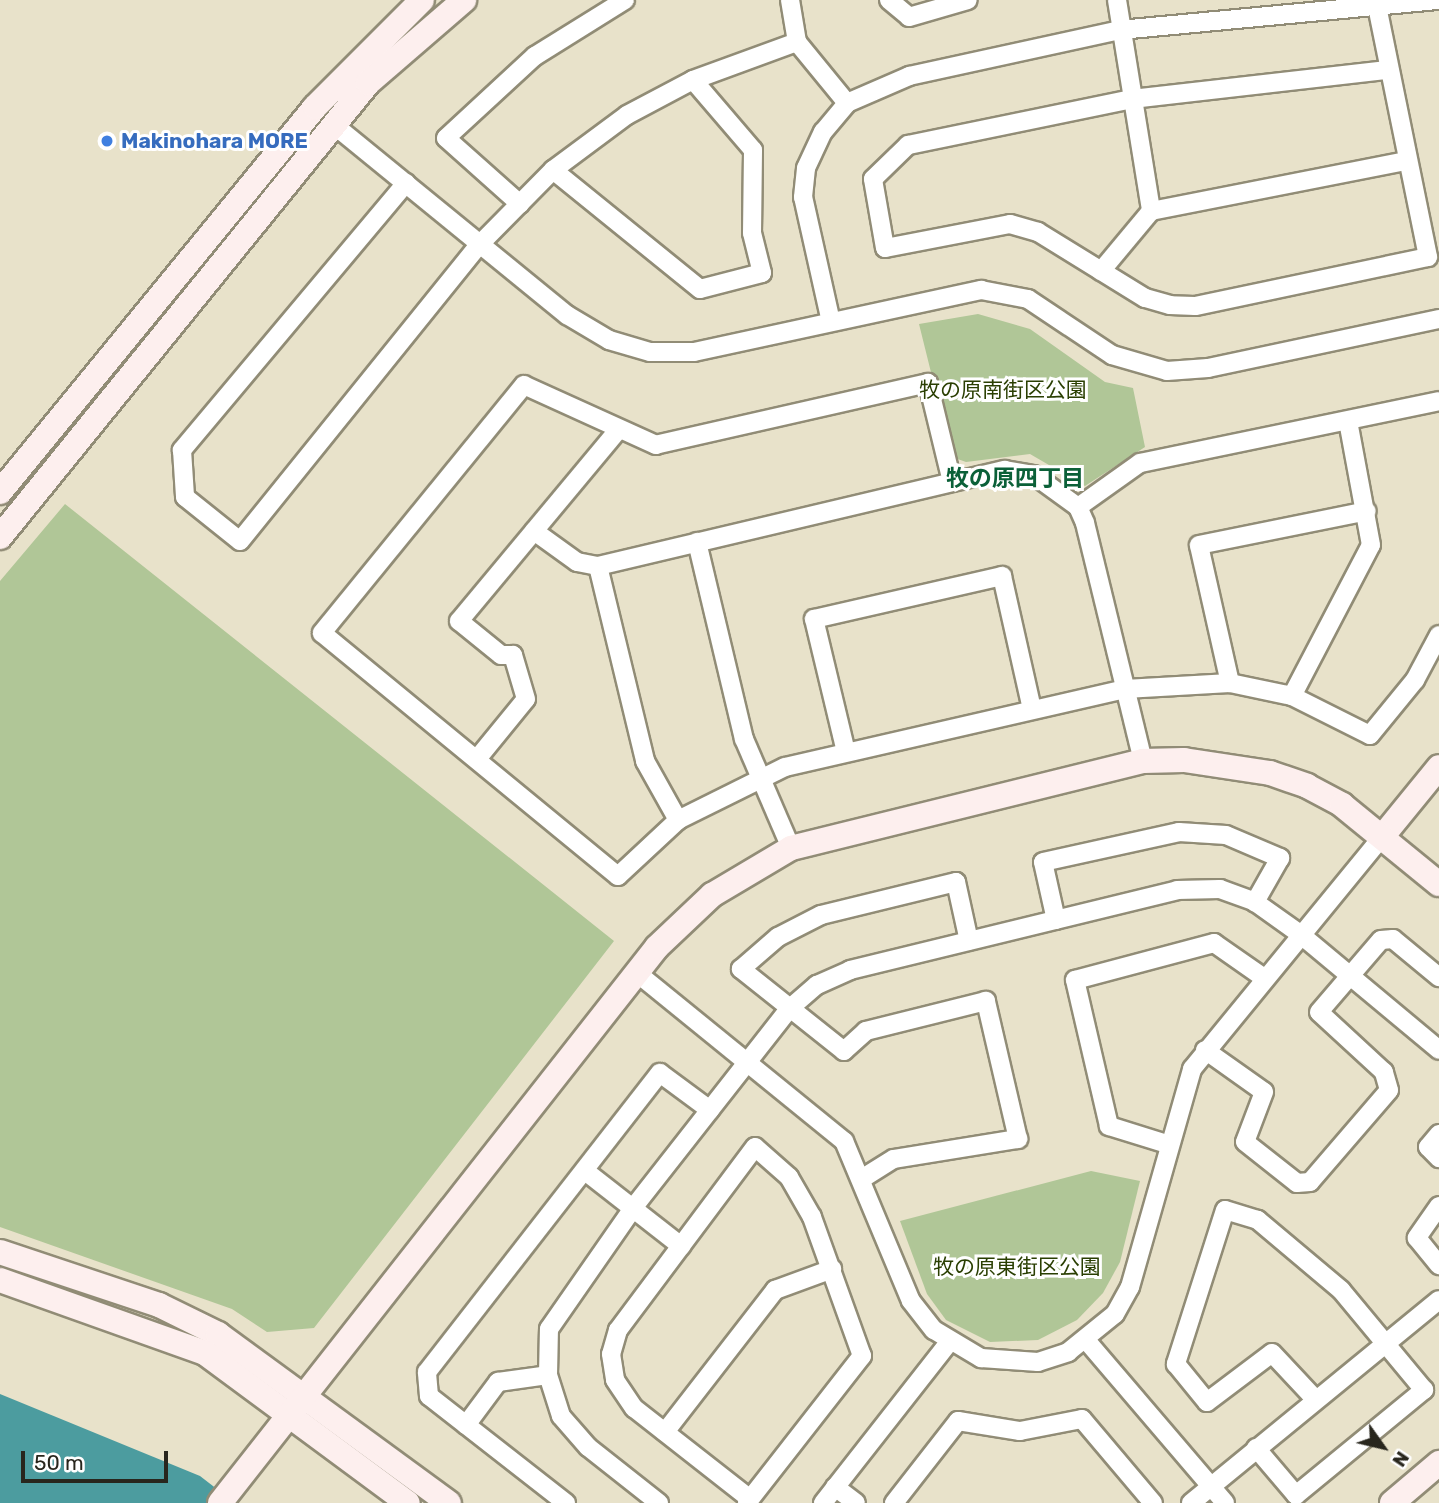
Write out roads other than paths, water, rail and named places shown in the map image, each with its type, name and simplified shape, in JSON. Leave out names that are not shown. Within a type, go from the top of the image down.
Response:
[{"type":"street","points":[[0,492],[315,107],[422,0]]},
{"type":"street","points":[[0,537],[368,83],[464,0]]},
{"type":"street","points":[[520,204],[446,138],[535,56],[625,0]]},
{"type":"street","points":[[790,0],[797,42],[847,103]]},
{"type":"street","points":[[889,0],[909,18],[968,0]]},
{"type":"street","points":[[1117,0],[1152,211]]},
{"type":"street","points":[[831,322],[803,197],[818,144],[847,103],[909,76],[1120,30],[1439,0]]},
{"type":"street","points":[[1377,6],[1387,70],[1427,257],[1195,306],[1145,298],[1038,232],[1010,224],[885,248],[873,179],[908,145],[1132,99],[1387,70]]},
{"type":"street","points":[[406,183],[182,450],[186,497],[240,541],[480,244],[553,170],[626,115],[693,80],[797,42]]},
{"type":"street","points":[[553,170],[700,289],[762,273],[752,233],[753,150],[693,80]]},
{"type":"street","points":[[334,124],[587,329],[650,352],[694,352],[958,292],[1004,293],[1044,307],[1132,363],[1187,371],[1439,319]]},
{"type":"street","points":[[1101,271],[1152,211],[1407,161]]},
{"type":"street","points":[[952,482],[928,383],[670,444],[641,442],[524,385],[322,633],[618,876],[678,820],[761,779],[846,752],[1125,689],[1230,683],[1292,696],[1370,734],[1415,680],[1439,635]]},
{"type":"street","points":[[1078,508],[1140,463],[1439,401]]},
{"type":"street","points":[[1292,696],[1365,562],[1371,545],[1367,511],[1348,421]]},
{"type":"street","points":[[477,758],[526,699],[513,655],[501,655],[459,621],[618,430]]},
{"type":"street","points":[[534,531],[577,562],[598,566],[1005,470],[1034,475],[1078,508],[1143,761]]},
{"type":"street","points":[[1230,683],[1199,545],[1367,511]]},
{"type":"street","points":[[697,542],[744,739],[791,848]]},
{"type":"street","points":[[598,566],[645,761],[678,820]]},
{"type":"street","points":[[846,752],[814,620],[1002,576],[1032,709]]},
{"type":"street","points":[[220,1503],[637,973],[712,895],[791,848],[1143,761],[1270,773],[1342,805],[1439,884]]},
{"type":"street","points":[[637,973],[748,1060],[844,1141],[863,1178],[911,1301],[950,1341],[981,1358],[1018,1363],[1052,1359],[1086,1340],[1115,1314],[1130,1287],[1182,1091],[1205,1050],[1439,767]]},
{"type":"street","points":[[1056,920],[1043,862],[1179,832],[1226,835],[1280,858],[1255,902]]},
{"type":"street","points":[[863,1178],[894,1159],[1018,1139],[986,1001],[866,1031],[844,1051],[741,969],[778,937],[821,915],[956,882],[970,941]]},
{"type":"street","points":[[659,1503],[574,1433],[561,1416],[548,1375],[553,1317],[633,1208],[748,1060],[789,1009],[817,985],[850,970],[1200,888],[1255,902],[1300,934],[1439,1050]]},
{"type":"street","points":[[1205,1050],[1264,1091],[1245,1142],[1297,1183],[1310,1182],[1389,1090],[1384,1072],[1322,1021],[1319,1012],[1381,940],[1393,939],[1439,977]]},
{"type":"street","points":[[1167,1144],[1109,1126],[1075,980],[1214,943],[1264,978]]},
{"type":"street","points":[[566,1503],[429,1396],[426,1373],[660,1073],[710,1110]]},
{"type":"street","points":[[1439,1134],[1429,1147],[1439,1158]]},
{"type":"street","points":[[755,1147],[801,1195],[832,1269],[862,1356],[749,1501],[620,1391],[611,1354],[618,1331],[681,1246],[755,1147]]},
{"type":"street","points":[[585,1171],[681,1246]]},
{"type":"street","points":[[1439,1206],[1417,1238],[1439,1265]]},
{"type":"street","points":[[1256,1448],[1296,1495],[1424,1390],[1341,1290],[1258,1220],[1225,1210],[1176,1363],[1208,1402],[1272,1353],[1315,1399]]},
{"type":"street","points":[[0,1252],[159,1305],[262,1360],[449,1503]]},
{"type":"street","points":[[665,1432],[775,1290],[832,1269]]},
{"type":"street","points":[[0,1280],[205,1353],[290,1413],[408,1503]]},
{"type":"street","points":[[1191,1503],[1439,1300]]},
{"type":"street","points":[[1086,1340],[1225,1503]]},
{"type":"street","points":[[823,1503],[950,1341]]},
{"type":"street","points":[[466,1425],[498,1382],[548,1375]]},
{"type":"street","points":[[894,1503],[958,1421],[1020,1431],[1082,1419],[1153,1503]]},
{"type":"street","points":[[1392,1503],[1439,1463]]},
{"type":"street","points":[[835,1487],[856,1503]]},
{"type":"water","points":[[0,1394],[200,1476],[235,1503],[0,1503]]},
{"type":"place","name":"Makinohara MORE","points":[[107,141]]},
{"type":"district","name":"牧の原四丁目","points":[[1015,478]]},
{"type":"park label","name":"牧の原南街区公園","points":[[1003,390]]},
{"type":"park label","name":"牧の原東街区公園","points":[[1017,1267]]}]
